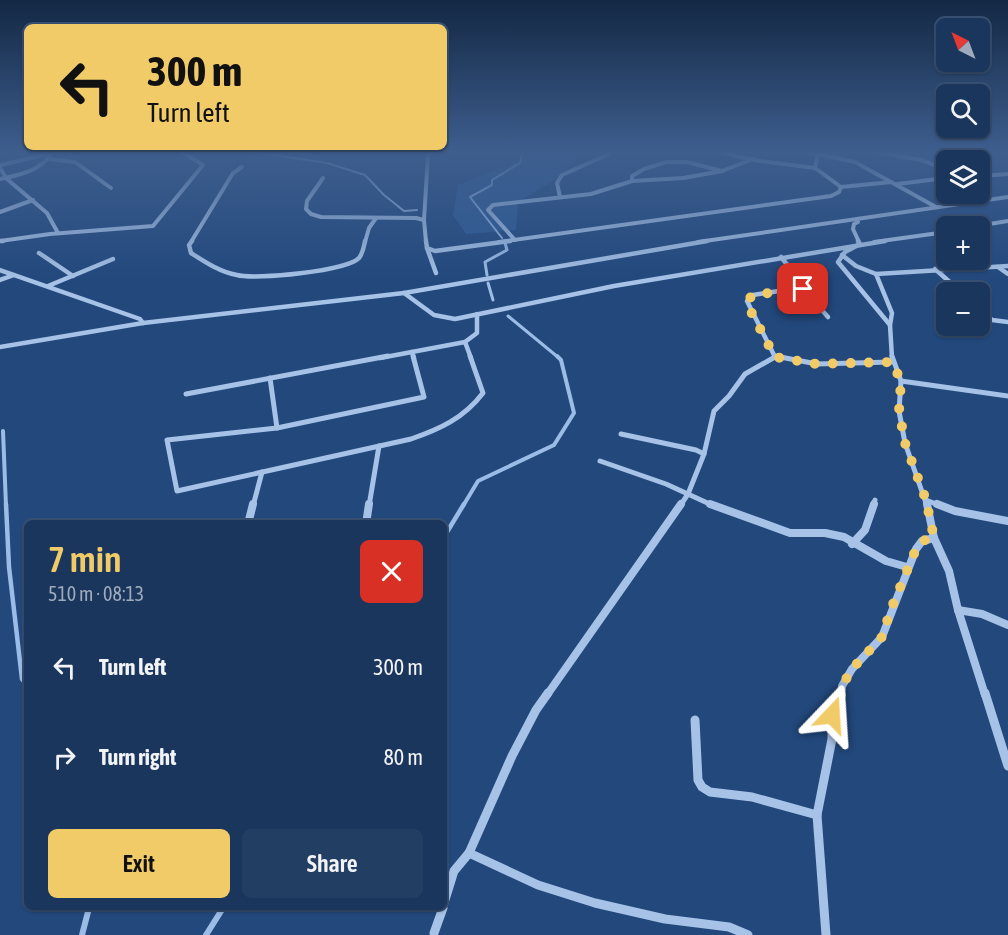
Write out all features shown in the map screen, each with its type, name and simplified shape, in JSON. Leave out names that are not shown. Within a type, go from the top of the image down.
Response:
[{"type":"street","points":[[27,195],[47,213],[58,233]]},
{"type":"street","points":[[0,241],[58,233],[153,226],[179,195]]},
{"type":"street","points":[[219,195],[189,245],[191,253],[225,272],[246,278],[334,268],[351,263],[360,257],[369,224],[376,218]]},
{"type":"street","points":[[311,195],[307,201],[306,209],[321,217],[424,220]]},
{"type":"street","points":[[426,195],[424,220],[427,248],[436,273]]},
{"type":"street","points":[[515,240],[488,210],[493,205],[584,195]]},
{"type":"street","points":[[427,248],[435,251],[834,195]]},
{"type":"street","points":[[914,195],[936,207]]},
{"type":"street","points":[[0,347],[143,323],[404,293],[739,235],[861,220],[1008,197]]},
{"type":"street","points":[[0,212],[33,200]]},
{"type":"street","points":[[860,244],[853,229],[854,224],[861,220]]},
{"type":"street","points":[[990,224],[1008,221]]},
{"type":"street","points":[[404,293],[443,320],[614,286],[936,233]]},
{"type":"street","points":[[860,244],[842,255],[838,262],[890,325]]},
{"type":"street","points":[[39,253],[73,276]]},
{"type":"street","points":[[842,255],[856,266],[876,274],[1008,266]]},
{"type":"street","points":[[781,257],[805,287],[803,289],[828,318]]},
{"type":"street","points":[[48,286],[113,259]]},
{"type":"street","points":[[997,266],[1008,274]]},
{"type":"street","points":[[934,269],[949,282]]},
{"type":"street","points":[[0,270],[140,319],[143,323]]},
{"type":"street","points":[[876,274],[892,313],[890,325],[892,362],[901,381],[899,411],[905,443],[926,500],[934,538],[949,571],[958,610],[1008,766]]},
{"type":"street","points":[[0,280],[15,275]]},
{"type":"street","points":[[775,357],[747,301],[753,295],[803,289]]},
{"type":"street","points":[[186,394],[465,342],[477,333],[477,314]]},
{"type":"street","points":[[990,318],[1008,322]]},
{"type":"street","points":[[412,352],[424,397],[277,428],[167,440],[177,491],[379,446],[440,429],[462,417],[475,405],[483,393],[465,342]]},
{"type":"street","points":[[447,893],[454,871],[470,853],[512,756],[536,710],[688,494],[704,454],[714,411],[729,396],[745,374],[775,357],[817,364],[892,362]]},
{"type":"street","points":[[270,378],[277,428]]},
{"type":"street","points":[[901,381],[1008,396]]},
{"type":"street","points":[[621,434],[687,448],[704,454]]},
{"type":"street","points":[[367,520],[379,446]]},
{"type":"street","points":[[600,461],[790,533],[825,533],[844,537],[852,544],[886,561],[907,567]]},
{"type":"street","points":[[249,520],[262,472]]},
{"type":"street","points":[[852,544],[865,530],[875,500]]},
{"type":"street","points":[[926,500],[955,511],[1008,521]]},
{"type":"street","points":[[826,935],[817,815],[832,739],[832,715],[840,702],[842,686],[852,669],[882,637],[907,567],[922,541],[934,538]]},
{"type":"street","points":[[958,610],[982,614],[1008,625]]},
{"type":"street","points":[[695,720],[698,780],[702,787],[710,792],[752,797],[817,815]]},
{"type":"street","points":[[470,853],[538,885],[596,903],[665,920],[729,927],[748,935]]},
{"type":"street","points":[[434,933],[441,910]]},
{"type":"shaded area","points":[[456,195],[530,195],[518,202],[516,230],[466,234],[453,215]]},
{"type":"waterway","points":[[384,195],[404,211],[417,210]]},
{"type":"waterway","points":[[474,195],[470,197],[502,238]]},
{"type":"waterway","points":[[487,275],[485,262],[507,250],[505,243]]},
{"type":"waterway","points":[[488,283],[493,300]]},
{"type":"waterway","points":[[508,316],[559,358]]},
{"type":"waterway","points":[[463,506],[478,481],[554,445],[574,413],[559,358]]},
{"type":"waterway","points":[[3,431],[6,506]]},
{"type":"waterway","points":[[6,504],[9,567],[24,681]]},
{"type":"waterway","points":[[447,532],[464,504]]},
{"type":"waterway","points":[[82,935],[88,910]]},
{"type":"waterway","points":[[206,935],[222,910]]},
{"type":"route","points":[[803,289],[753,295],[747,301],[748,306],[775,357],[817,364],[892,362],[901,381],[899,411],[905,443],[926,500],[934,538],[922,541],[916,549],[903,577],[882,637],[852,669],[842,686],[840,702],[832,715]]}]
